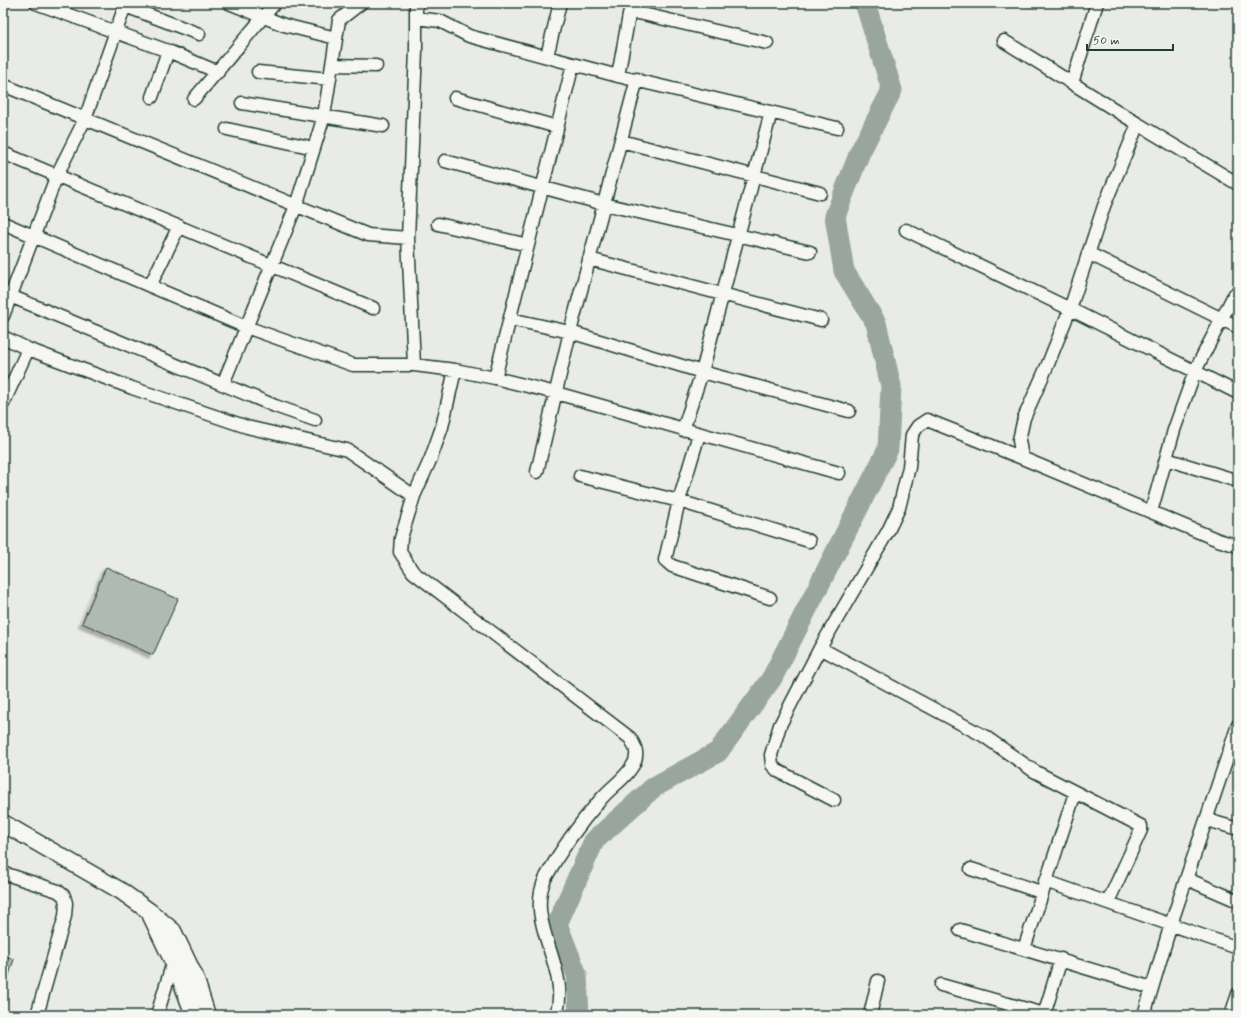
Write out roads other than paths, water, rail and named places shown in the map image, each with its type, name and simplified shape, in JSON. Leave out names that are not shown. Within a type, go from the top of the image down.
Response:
[{"type":"street","points":[[36,3],[168,51],[218,72]]},
{"type":"street","points":[[229,3],[265,16],[284,25],[336,38]]},
{"type":"street","points":[[194,99],[275,3]]},
{"type":"street","points":[[223,384],[296,206],[324,116],[340,20],[361,3]]},
{"type":"street","points":[[414,365],[408,238],[416,3]]},
{"type":"street","points":[[548,56],[560,3]]},
{"type":"street","points":[[1072,83],[1097,3]]},
{"type":"street","points":[[3,316],[7,294],[33,236],[57,175],[85,119],[126,5],[199,34]]},
{"type":"street","points":[[618,76],[630,7],[767,43]]},
{"type":"street","points":[[416,18],[440,21],[469,36],[618,76],[637,79],[837,128]]},
{"type":"street","points":[[1004,41],[1238,184]]},
{"type":"street","points":[[152,97],[168,51]]},
{"type":"street","points":[[495,378],[573,64]]},
{"type":"street","points":[[332,65],[376,66]]},
{"type":"street","points":[[258,72],[330,79]]},
{"type":"street","points":[[537,472],[570,332],[637,79]]},
{"type":"street","points":[[3,85],[368,235],[408,238]]},
{"type":"street","points":[[455,98],[557,127]]},
{"type":"street","points":[[242,103],[383,126]]},
{"type":"street","points":[[683,430],[702,372],[771,112]]},
{"type":"street","points":[[1022,458],[1019,440],[1021,429],[1070,309],[1104,206],[1138,124]]},
{"type":"street","points":[[227,128],[314,148]]},
{"type":"street","points":[[620,141],[820,193]]},
{"type":"street","points":[[3,153],[373,308]]},
{"type":"street","points":[[445,161],[604,204],[810,252]]},
{"type":"street","points":[[3,223],[246,327],[353,366],[414,365],[454,370],[495,378],[556,393],[839,473]]},
{"type":"street","points":[[438,224],[528,245]]},
{"type":"street","points":[[150,286],[179,226]]},
{"type":"street","points":[[906,230],[1070,309],[1238,393]]},
{"type":"street","points":[[1088,253],[1238,327]]},
{"type":"street","points":[[589,258],[821,320]]},
{"type":"street","points":[[7,294],[223,384],[315,420]]},
{"type":"street","points":[[1151,512],[1174,430],[1195,371],[1234,294]]},
{"type":"street","points":[[510,318],[570,332],[702,372],[849,411]]},
{"type":"street","points":[[3,337],[28,349],[132,388],[247,427],[347,450],[414,496]]},
{"type":"street","points":[[3,404],[28,349]]},
{"type":"street","points":[[454,370],[442,426],[431,458],[414,496],[401,538],[400,552],[413,572],[630,738],[636,749],[635,760],[629,771],[604,796],[575,832],[547,876],[539,892],[542,926],[556,970],[560,990],[560,1005],[556,1015]]},
{"type":"street","points":[[834,800],[778,771],[772,765],[771,755],[780,725],[820,648],[888,531],[899,508],[909,467],[912,435],[918,426],[927,420],[1218,540],[1238,546]]},
{"type":"street","points":[[699,434],[679,501],[665,560],[672,566],[770,598]]},
{"type":"street","points":[[1166,459],[1238,481]]},
{"type":"street","points":[[580,476],[679,501],[809,541]]},
{"type":"street","points":[[820,648],[984,736],[1034,771],[1076,793],[1136,821],[1141,826],[1141,830],[1108,902]]},
{"type":"street","points":[[1144,1015],[1171,924],[1238,725]]},
{"type":"street","points":[[1024,949],[1043,887],[1076,793]]},
{"type":"street","points":[[1207,820],[1238,829]]},
{"type":"street","points":[[3,823],[121,891],[149,911],[172,931],[195,977],[208,1015]]},
{"type":"street","points":[[971,869],[1108,902],[1238,948]]},
{"type":"street","points":[[3,874],[58,891],[64,896],[66,903],[65,916],[58,945],[37,1015]]},
{"type":"street","points":[[1187,879],[1238,901]]},
{"type":"street","points":[[149,911],[173,962],[194,1015]]},
{"type":"street","points":[[960,930],[1061,959],[1152,988]]},
{"type":"street","points":[[941,985],[1044,1015],[1061,959]]},
{"type":"street","points":[[158,1015],[173,962]]},
{"type":"street","points":[[870,1015],[878,981]]},
{"type":"street","points":[[1231,1015],[1237,999]]},
{"type":"waterway","points":[[579,1015],[577,975],[557,924],[594,841],[654,787],[718,752],[772,678],[888,449],[891,386],[876,323],[844,271],[835,216],[860,152],[892,90],[865,3]]}]
